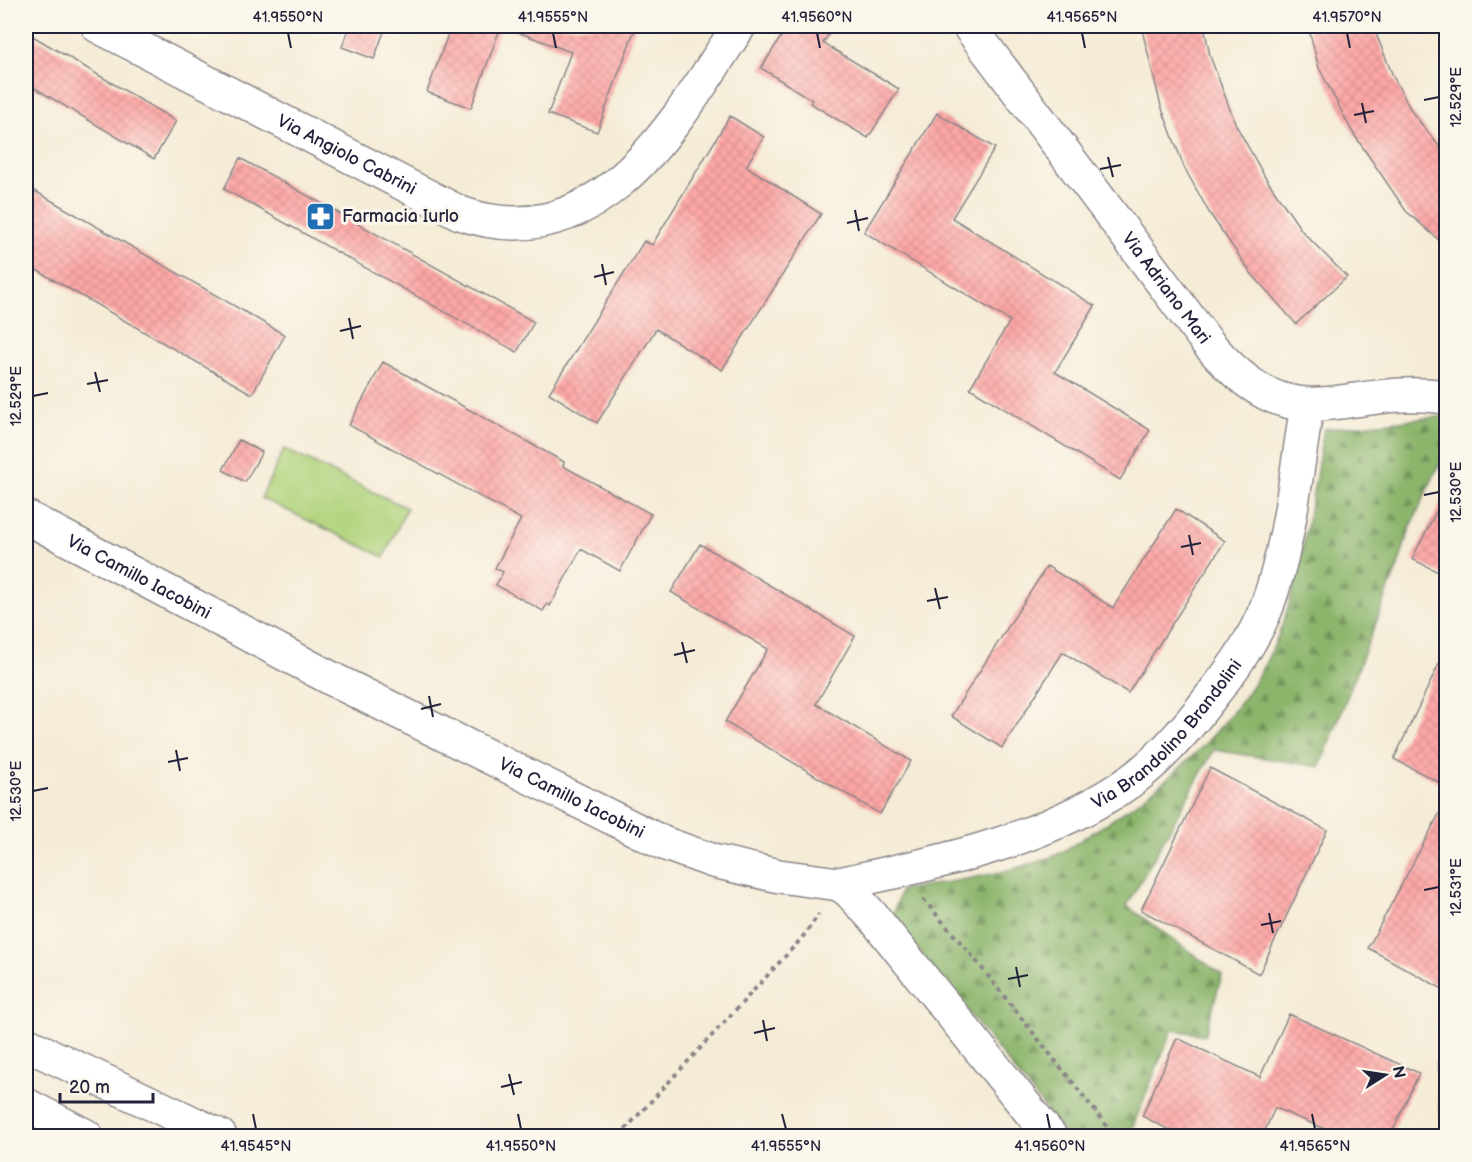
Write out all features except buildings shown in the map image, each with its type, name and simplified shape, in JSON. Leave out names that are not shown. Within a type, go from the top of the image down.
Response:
[{"type":"street","name":"Via Angiolo Cabrini","points":[[98,26],[460,213],[479,220],[518,223],[567,213],[595,199],[623,179],[675,123],[739,26]]},
{"type":"street","name":"Via Adriano Mari","points":[[969,26],[1217,355],[1238,376],[1269,396],[1307,406],[1327,406],[1407,394],[1446,397]]},
{"type":"street","name":"Via Brandolino Brandolini","points":[[839,884],[899,871],[1008,842],[1090,806],[1134,778],[1187,727],[1233,668],[1267,605],[1285,539],[1307,406]]},
{"type":"street","name":"Via Camillo Iacobini","points":[[26,517],[338,682],[663,843],[713,861],[779,876],[839,884]]},
{"type":"street","points":[[839,884],[874,918],[1050,1137]]},
{"type":"street","points":[[26,1044],[220,1137]]},
{"type":"street","points":[[26,1105],[86,1137]]},
{"type":"path","points":[[899,871],[974,957],[1115,1137]]},
{"type":"path","points":[[619,1137],[802,938],[839,884]]},
{"type":"green space","points":[[1446,416],[1446,449],[1409,531],[1399,563],[1320,767],[1214,750],[1127,906],[1222,975],[1205,1035],[1172,1030],[1131,1131],[1140,1136],[1067,1136],[892,917],[901,890],[996,873],[1052,857],[1125,811],[1182,766],[1233,712],[1272,651],[1285,617],[1298,571],[1324,429]]},
{"type":"green space","points":[[284,449],[407,508],[384,557],[261,498]]},
{"type":"green space","points":[[1446,1054],[1446,1136],[1443,1136],[1436,1064]]},
{"type":"place","name":"Farmacia Iurlo","points":[[321,216]]}]
